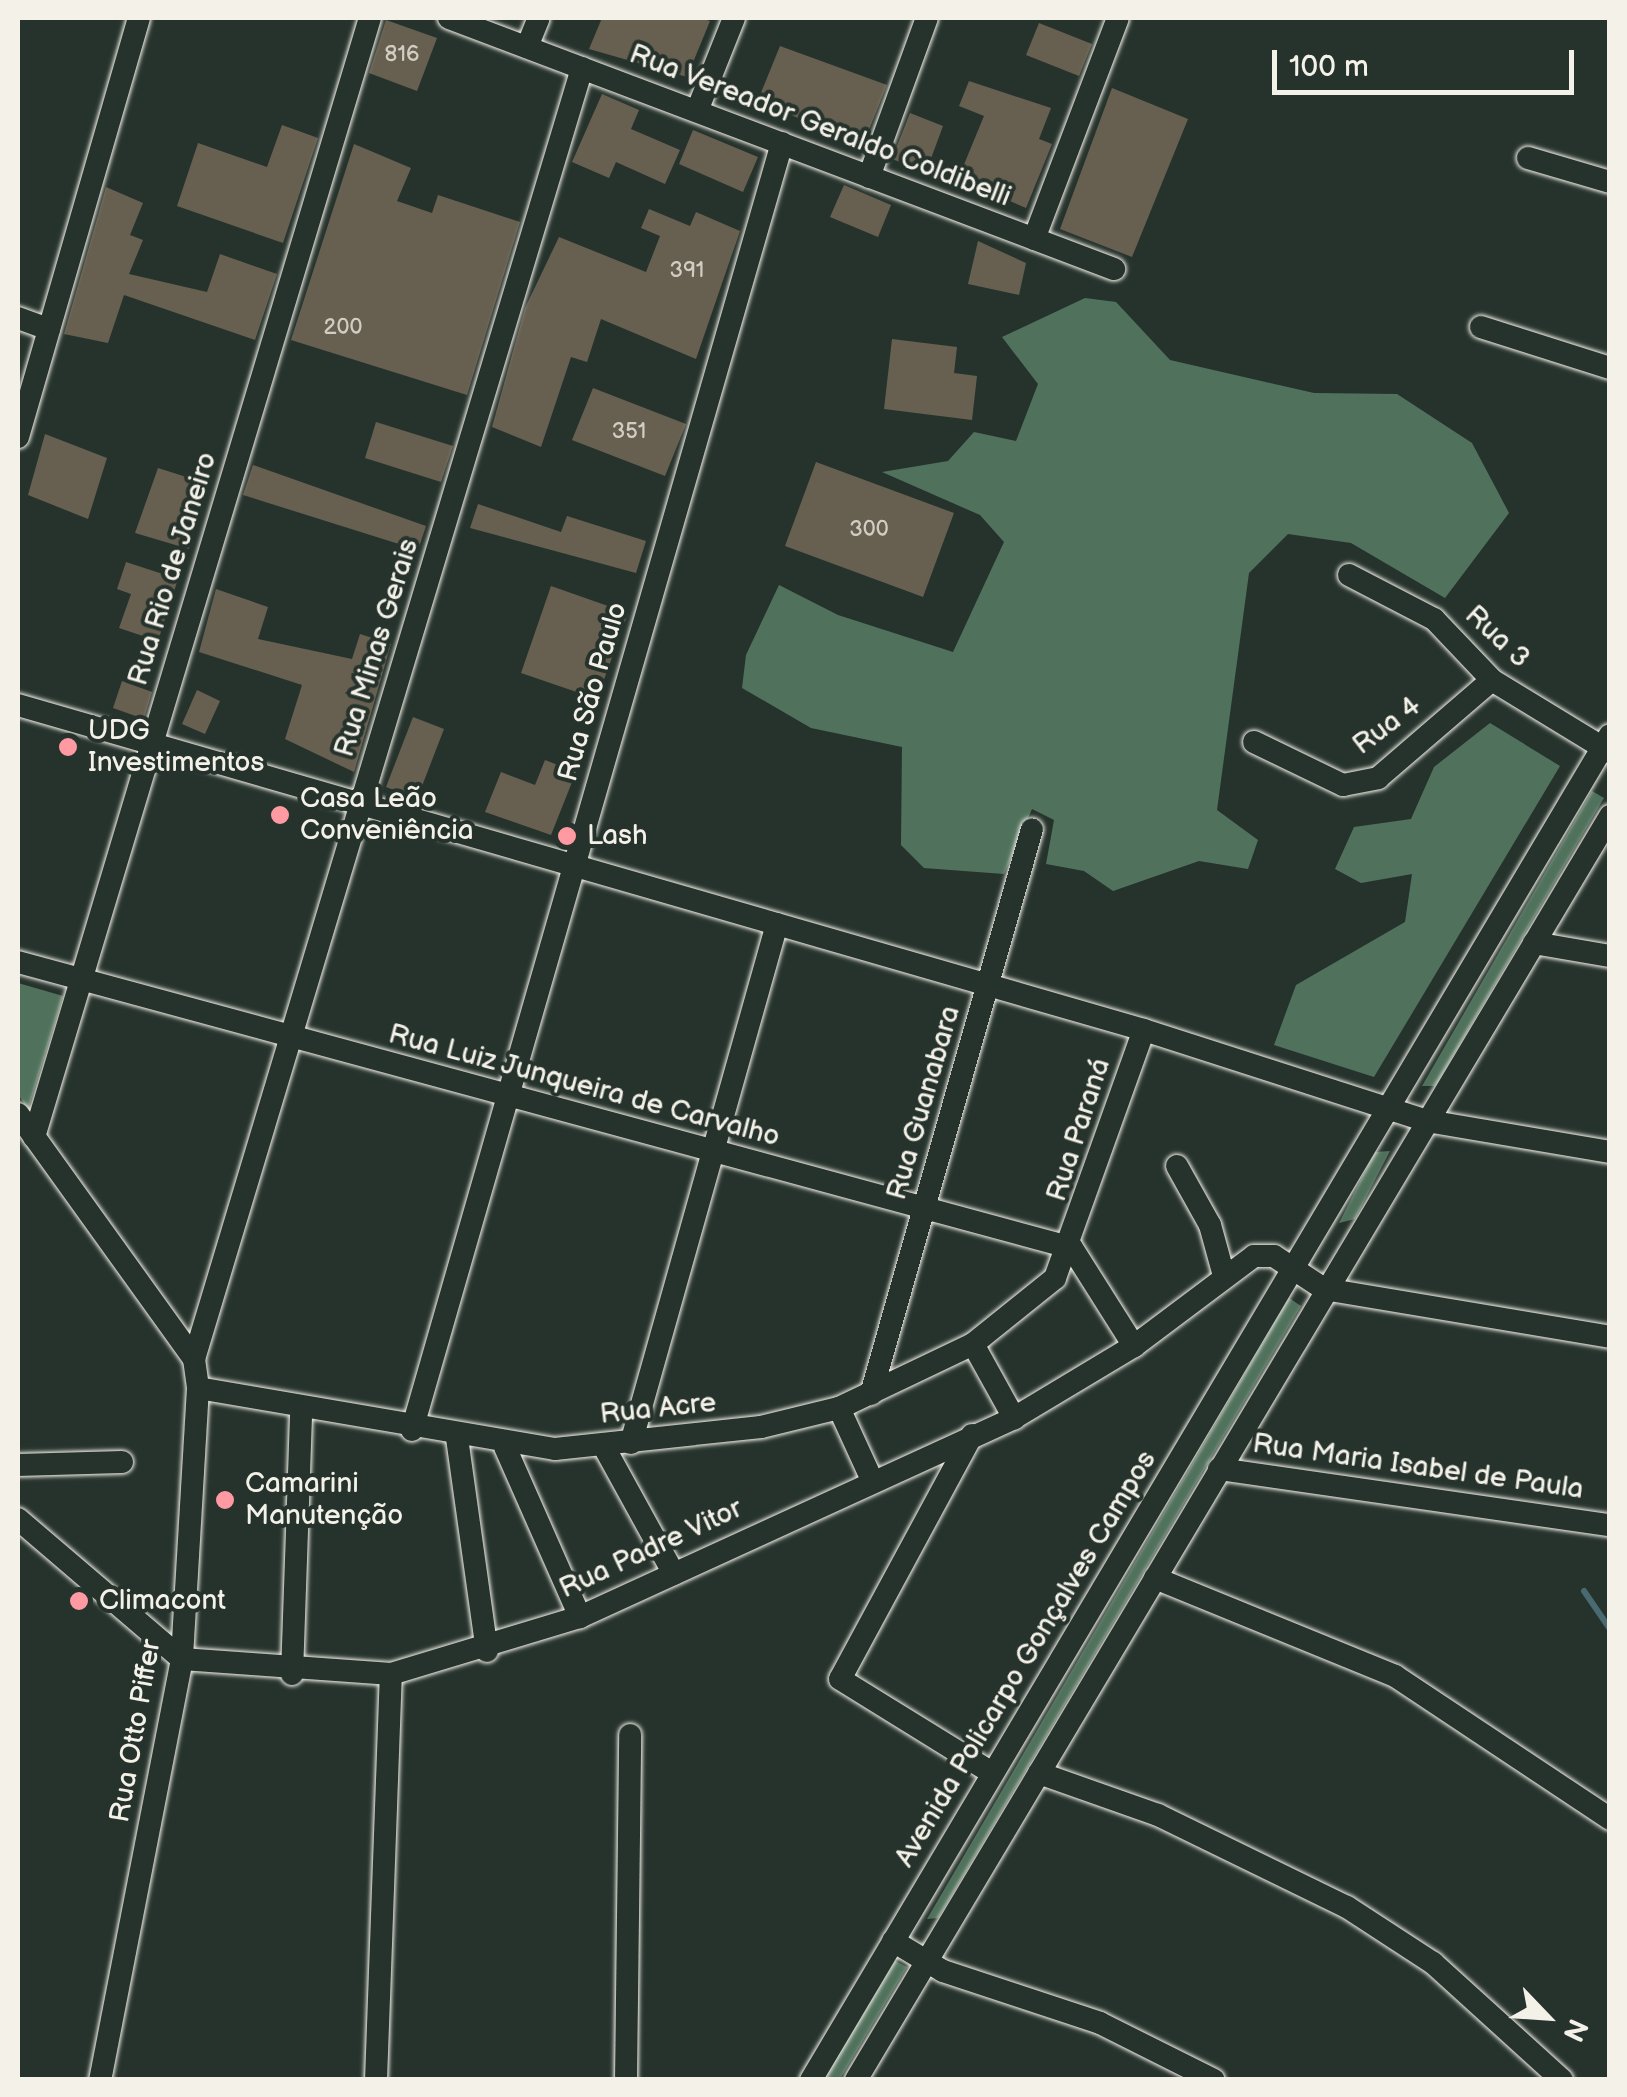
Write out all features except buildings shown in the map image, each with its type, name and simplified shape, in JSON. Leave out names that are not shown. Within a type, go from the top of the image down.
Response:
[{"type":"street","points":[[18,437],[139,18]]},
{"type":"street","name":"Rua Rio de Janeiro","points":[[34,1137],[370,18]]},
{"type":"street","name":"Rua Vereador Geraldo Coldibelli","points":[[448,18],[1114,269]]},
{"type":"street","points":[[527,47],[538,18]]},
{"type":"street","points":[[697,112],[734,18]]},
{"type":"street","points":[[869,176],[927,18]]},
{"type":"street","points":[[1034,239],[1118,18]]},
{"type":"street","name":"Rua Minas Gerais","points":[[194,1359],[582,68]]},
{"type":"street","name":"Rua São Paulo","points":[[412,1430],[782,144]]},
{"type":"street","points":[[1528,158],[1610,182]]},
{"type":"street","points":[[18,318],[49,329]]},
{"type":"street","points":[[1481,328],[1610,368]]},
{"type":"street","name":"Rua 3","points":[[1349,575],[1434,619],[1492,680],[1607,745]]},
{"type":"street","name":"Rua 4","points":[[1254,742],[1343,784],[1378,778],[1492,680]]},
{"type":"street","points":[[18,705],[1144,1030],[1390,1103],[1427,1122],[1610,1152]]},
{"type":"street","name":"Avenida Policarpo Gonçalves Campos","points":[[810,2080],[1607,745]]},
{"type":"street","points":[[856,2080],[1324,1289],[1610,816]]},
{"type":"street","name":"Rua Guanabara","points":[[871,1394],[1032,828]]},
{"type":"street","points":[[631,1443],[777,924]]},
{"type":"street","points":[[1534,943],[1610,956]]},
{"type":"street","name":"Rua Luiz Junqueira de Carvalho","points":[[18,962],[1072,1248]]},
{"type":"street","name":"Rua Paraná","points":[[1072,1248],[1144,1030]]},
{"type":"street","points":[[18,1114],[194,1359]]},
{"type":"street","points":[[1177,1166],[1210,1225],[1224,1276]]},
{"type":"street","points":[[1072,1248],[1134,1346]]},
{"type":"street","name":"Rua Acre","points":[[198,1388],[505,1447],[631,1443],[839,1408],[871,1394],[973,1344],[1026,1306],[1072,1248]]},
{"type":"street","name":"Rua Padre Vitor","points":[[182,1659],[292,1674],[391,1674],[486,1651],[580,1617],[870,1478],[1014,1418],[1134,1346],[1224,1276],[1266,1254],[1292,1268]]},
{"type":"street","points":[[1292,1268],[1324,1289],[1610,1337]]},
{"type":"street","points":[[973,1344],[1014,1418]]},
{"type":"street","name":"Rua Otto Piffer","points":[[100,2080],[182,1659],[198,1388],[194,1359]]},
{"type":"street","points":[[839,1408],[870,1478]]},
{"type":"street","points":[[292,1674],[301,1410]]},
{"type":"street","points":[[972,1435],[840,1679],[992,1773]]},
{"type":"street","points":[[457,1438],[486,1651]]},
{"type":"street","points":[[603,1445],[674,1574]]},
{"type":"street","points":[[505,1447],[580,1617]]},
{"type":"street","points":[[18,1465],[122,1462]]},
{"type":"street","name":"Rua Maria Isabel de Paula","points":[[1219,1469],[1610,1524]]},
{"type":"street","points":[[18,1519],[182,1659]]},
{"type":"street","points":[[1154,1578],[1395,1676],[1610,1819]]},
{"type":"street","points":[[376,2080],[391,1674]]},
{"type":"street","points":[[626,2080],[630,1736]]},
{"type":"street","points":[[1038,1774],[1158,1814],[1347,1907],[1433,1963],[1562,2080]]},
{"type":"street","points":[[893,1941],[926,1961],[1100,2023],[1214,2080]]},
{"type":"green space","points":[[1085,298],[1116,302],[1170,360],[1314,393],[1397,394],[1472,443],[1509,513],[1445,598],[1351,543],[1288,534],[1249,573],[1217,810],[1258,840],[1248,869],[1199,861],[1113,891],[1084,871],[1046,864],[1054,820],[1032,809],[1004,874],[924,868],[901,845],[902,747],[811,728],[742,688],[746,655],[779,585],[838,615],[953,652],[1004,542],[980,515],[882,472],[948,461],[974,432],[1016,441],[1038,384],[1002,337]]},
{"type":"green space","points":[[1490,723],[1560,766],[1374,1077],[1274,1045],[1296,985],[1405,922],[1412,874],[1361,883],[1335,869],[1354,827],[1411,819],[1434,767]]},
{"type":"green space","points":[[1592,791],[1604,798],[1435,1086],[1422,1086]]},
{"type":"green space","points":[[18,983],[63,996],[28,1110],[18,1094]]},
{"type":"green space","points":[[1390,1151],[1355,1219],[1339,1223],[1375,1152]]},
{"type":"green space","points":[[1289,1298],[1301,1306],[938,1918],[927,1919]]},
{"type":"green space","points":[[895,1961],[907,1967],[840,2079],[824,2080]]},
{"type":"waterway","points":[[1584,1591],[1610,1629]]},
{"type":"place","name":"UDG Investimentos","points":[[68,747]]},
{"type":"place","name":"Casa Leão Conveniência","points":[[280,815]]},
{"type":"place","name":"Lash","points":[[567,836]]},
{"type":"place","name":"Camarini Manutenção","points":[[225,1500]]},
{"type":"place","name":"Climacont","points":[[79,1601]]}]
